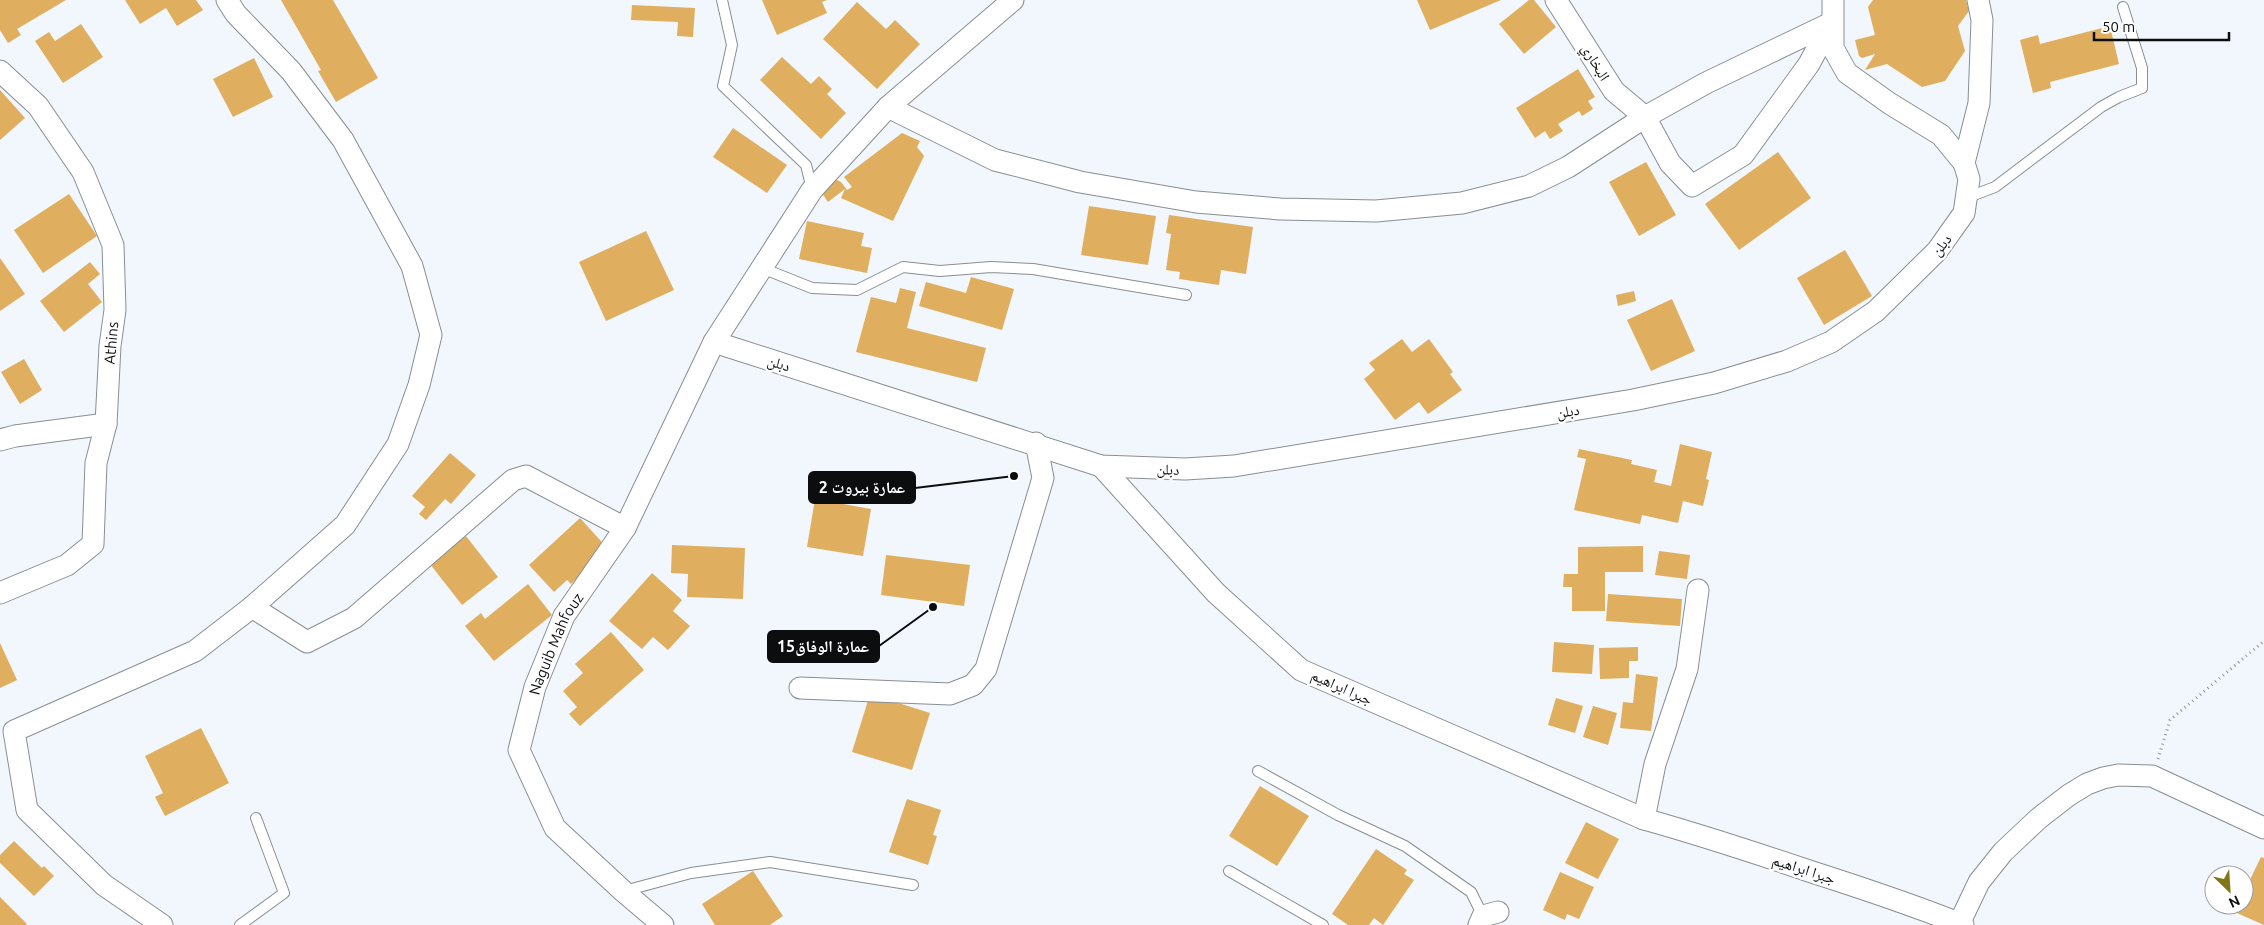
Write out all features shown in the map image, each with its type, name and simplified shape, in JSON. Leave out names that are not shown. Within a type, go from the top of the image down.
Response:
[{"type":"street","points":[[162,925],[104,886],[27,810],[14,731],[195,651],[252,606],[344,525],[398,444],[418,385],[431,335],[412,266],[343,140],[291,71],[236,14],[227,0]]},
{"type":"street","name":"Naguib Mahfouz","points":[[663,925],[622,891],[555,828],[519,750],[535,687],[564,616],[625,528],[714,342],[812,190],[888,108],[1014,0]]},
{"type":"street","name":"البخاري","points":[[1556,0],[1614,91],[1645,117]]},
{"type":"street","points":[[1833,0],[1831,23],[1833,48],[1847,73],[1889,103],[1940,135],[1964,163]]},
{"type":"street","points":[[1964,163],[1979,103],[1982,20],[1978,0]]},
{"type":"street","points":[[1645,117],[1670,163],[1692,186],[1743,155],[1809,64],[1831,23]]},
{"type":"street","points":[[888,108],[995,160],[1080,182],[1196,202],[1280,209],[1376,210],[1462,203],[1529,186],[1568,167],[1645,117],[1706,82],[1831,23]]},
{"type":"street","name":"Athins","points":[[0,71],[38,106],[83,172],[113,245],[115,310],[110,346],[106,424],[96,463],[93,544],[67,565],[0,593]]},
{"type":"street","name":"دبلن","points":[[714,342],[1036,443],[1101,466],[1185,469],[1234,466],[1633,400],[1714,383],[1769,366],[1831,342],[1876,311],[1938,251],[1964,213],[1969,179],[1964,163]]},
{"type":"street","points":[[0,440],[106,424]]},
{"type":"street","points":[[800,688],[950,694],[972,685],[986,669],[1042,478],[1036,443]]},
{"type":"street","name":"جبرا ابراهيم","points":[[1101,466],[1216,593],[1301,670],[1644,819],[1698,834],[1907,903],[1961,924]]},
{"type":"street","points":[[252,606],[307,642],[354,618],[513,480],[526,476],[625,528]]},
{"type":"street","points":[[1644,819],[1655,764],[1687,669],[1698,590]]},
{"type":"street","points":[[1961,924],[1979,882],[2003,852],[2038,819],[2069,795],[2087,784],[2102,778],[2118,775],[2152,776],[2264,828]]},
{"type":"lane","points":[[722,0],[732,45],[723,86],[806,166],[812,190]]},
{"type":"lane","points":[[1966,198],[1995,187],[2101,107],[2119,96],[2142,88],[2142,68],[2123,7]]},
{"type":"lane","points":[[762,268],[812,288],[857,290],[903,267],[940,271],[991,267],[1034,269],[1186,295]]},
{"type":"lane","points":[[1258,771],[1338,815],[1405,846],[1471,892],[1487,918]]},
{"type":"lane","points":[[240,925],[284,894],[256,818]]},
{"type":"lane","points":[[622,891],[691,872],[770,862],[913,885]]},
{"type":"lane","points":[[1229,871],[1323,925]]},
{"type":"path","points":[[2152,776],[2170,720],[2264,641]]},
{"type":"building","points":[[0,0],[66,0],[17,29],[21,35],[8,43],[0,30]]},
{"type":"building","points":[[125,0],[196,0],[203,10],[177,26],[166,8],[140,24]]},
{"type":"building","points":[[281,0],[333,0],[378,78],[336,102],[318,71],[321,70]]},
{"type":"building","points":[[762,0],[827,0],[822,2],[827,13],[777,35]]},
{"type":"building","points":[[1417,0],[1501,0],[1430,30]]},
{"type":"building","points":[[1529,0],[1534,0],[1556,27],[1524,54],[1499,24]]},
{"type":"building","points":[[1873,0],[1966,0],[1969,11],[1958,26],[1965,51],[1945,81],[1922,87],[1887,64],[1865,70],[1875,54],[1862,58],[1859,56],[1855,40],[1875,35],[1868,7]]},
{"type":"building","points":[[857,2],[886,29],[895,20],[920,44],[877,89],[823,39]]},
{"type":"building","points":[[632,5],[695,8],[693,37],[677,36],[678,22],[631,20]]},
{"type":"building","points":[[81,24],[103,57],[63,83],[35,41],[49,32],[55,41]]},
{"type":"building","points":[[2110,26],[2119,64],[2050,82],[2051,88],[2033,93],[2020,40],[2038,35],[2040,44]]},
{"type":"building","points":[[782,57],[811,84],[819,76],[832,89],[827,94],[846,113],[821,139],[760,80]]},
{"type":"building","points":[[254,58],[273,97],[233,117],[213,79]]},
{"type":"building","points":[[1578,69],[1595,97],[1588,101],[1593,109],[1582,116],[1579,111],[1558,124],[1563,131],[1550,139],[1545,131],[1535,138],[1516,108]]},
{"type":"building","points":[[0,90],[25,118],[0,140]]},
{"type":"building","points":[[733,128],[787,165],[767,193],[713,157]]},
{"type":"building","points":[[902,133],[920,141],[917,147],[924,156],[893,221],[841,198],[845,189],[828,202],[820,190],[835,179],[841,182],[847,190],[852,187],[844,177]]},
{"type":"building","points":[[1778,152],[1811,198],[1739,250],[1705,204]]},
{"type":"building","points":[[1646,162],[1676,215],[1639,236],[1609,182]]},
{"type":"building","points":[[69,194],[97,236],[43,273],[14,230]]},
{"type":"building","points":[[1089,206],[1156,216],[1148,265],[1081,255]]},
{"type":"building","points":[[1169,215],[1253,227],[1246,274],[1221,270],[1219,285],[1179,279],[1180,272],[1166,270],[1171,234],[1166,233]]},
{"type":"building","points":[[807,221],[864,233],[861,246],[872,248],[867,273],[799,259]]},
{"type":"building","points":[[646,231],[674,290],[606,321],[579,262]]},
{"type":"building","points":[[1845,250],[1872,296],[1824,325],[1797,278]]},
{"type":"building","points":[[0,258],[25,294],[0,311]]},
{"type":"building","points":[[90,262],[100,274],[88,284],[102,302],[64,332],[40,301]]},
{"type":"building","points":[[971,277],[1014,289],[1002,330],[919,306],[926,282],[966,293]]},
{"type":"building","points":[[900,288],[916,292],[907,328],[986,348],[977,382],[856,352],[871,297],[896,303]]},
{"type":"building","points":[[1634,291],[1636,301],[1618,306],[1616,295]]},
{"type":"building","points":[[1672,299],[1695,351],[1651,371],[1627,320]]},
{"type":"building","points":[[1402,339],[1412,352],[1429,339],[1453,372],[1450,374],[1462,390],[1428,414],[1419,402],[1395,420],[1364,379],[1375,370],[1369,363]]},
{"type":"building","points":[[24,359],[42,390],[20,404],[1,372]]},
{"type":"building","points":[[1680,444],[1712,452],[1706,479],[1709,480],[1703,506],[1683,501],[1678,523],[1642,515],[1640,524],[1574,510],[1586,459],[1577,457],[1579,449],[1632,460],[1631,464],[1657,470],[1654,482],[1671,486]]},
{"type":"building","points":[[450,453],[476,475],[451,504],[445,499],[426,520],[419,514],[425,507],[412,496]]},
{"type":"building","points":[[815,499],[871,509],[863,556],[807,547]]},
{"type":"building","points":[[580,518],[609,550],[571,584],[567,580],[554,592],[529,565]]},
{"type":"building","points":[[466,536],[498,577],[462,605],[430,564]]},
{"type":"building","points":[[672,545],[745,548],[743,599],[687,597],[688,574],[671,573]]},
{"type":"building","points":[[1643,546],[1643,572],[1605,572],[1605,611],[1572,611],[1572,587],[1563,587],[1564,574],[1578,574],[1578,547]]},
{"type":"building","points":[[1659,551],[1690,555],[1687,579],[1655,575]]},
{"type":"building","points":[[886,555],[970,565],[964,606],[881,595]]},
{"type":"building","points":[[652,573],[682,600],[673,611],[690,626],[668,650],[653,637],[642,649],[609,621]]},
{"type":"building","points":[[528,584],[552,615],[494,661],[465,626],[481,613],[485,619]]},
{"type":"building","points":[[1608,594],[1682,599],[1680,626],[1606,621]]},
{"type":"building","points":[[611,632],[644,670],[580,726],[569,714],[577,707],[563,691],[583,673],[575,664]]},
{"type":"building","points":[[1554,642],[1594,645],[1592,674],[1552,672]]},
{"type":"building","points":[[0,643],[17,680],[0,688]]},
{"type":"building","points":[[1638,647],[1638,661],[1629,661],[1629,678],[1600,679],[1599,648]]},
{"type":"building","points":[[1636,674],[1658,677],[1651,731],[1620,728],[1623,702],[1633,703]]},
{"type":"building","points":[[870,694],[930,713],[912,770],[852,752]]},
{"type":"building","points":[[1556,698],[1583,706],[1575,733],[1548,725]]},
{"type":"building","points":[[1593,706],[1617,713],[1608,745],[1583,737]]},
{"type":"building","points":[[201,728],[229,783],[165,816],[155,797],[163,793],[145,756]]},
{"type":"building","points":[[1260,786],[1309,816],[1277,866],[1229,836]]},
{"type":"building","points":[[907,799],[941,810],[933,835],[937,836],[928,865],[889,852]]},
{"type":"building","points":[[1586,822],[1619,839],[1598,879],[1565,863]]},
{"type":"building","points":[[14,841],[42,868],[44,866],[54,876],[34,896],[0,863],[0,855]]},
{"type":"building","points":[[1376,849],[1407,870],[1404,874],[1414,880],[1383,925],[1374,918],[1369,925],[1348,925],[1332,914]]},
{"type":"building","points":[[2261,857],[2264,858],[2264,925],[2241,915],[2254,915],[2254,871]]},
{"type":"building","points":[[753,871],[783,916],[770,925],[715,925],[702,904]]},
{"type":"building","points":[[1560,872],[1594,887],[1579,919],[1567,914],[1565,920],[1543,910]]},
{"type":"building","points":[[0,897],[26,923],[27,925],[0,925]]},
{"type":"place","name":"عمارة بيروت 2","points":[[1014,476]]},
{"type":"place","name":"عمارة الوفاق15","points":[[933,607]]}]
